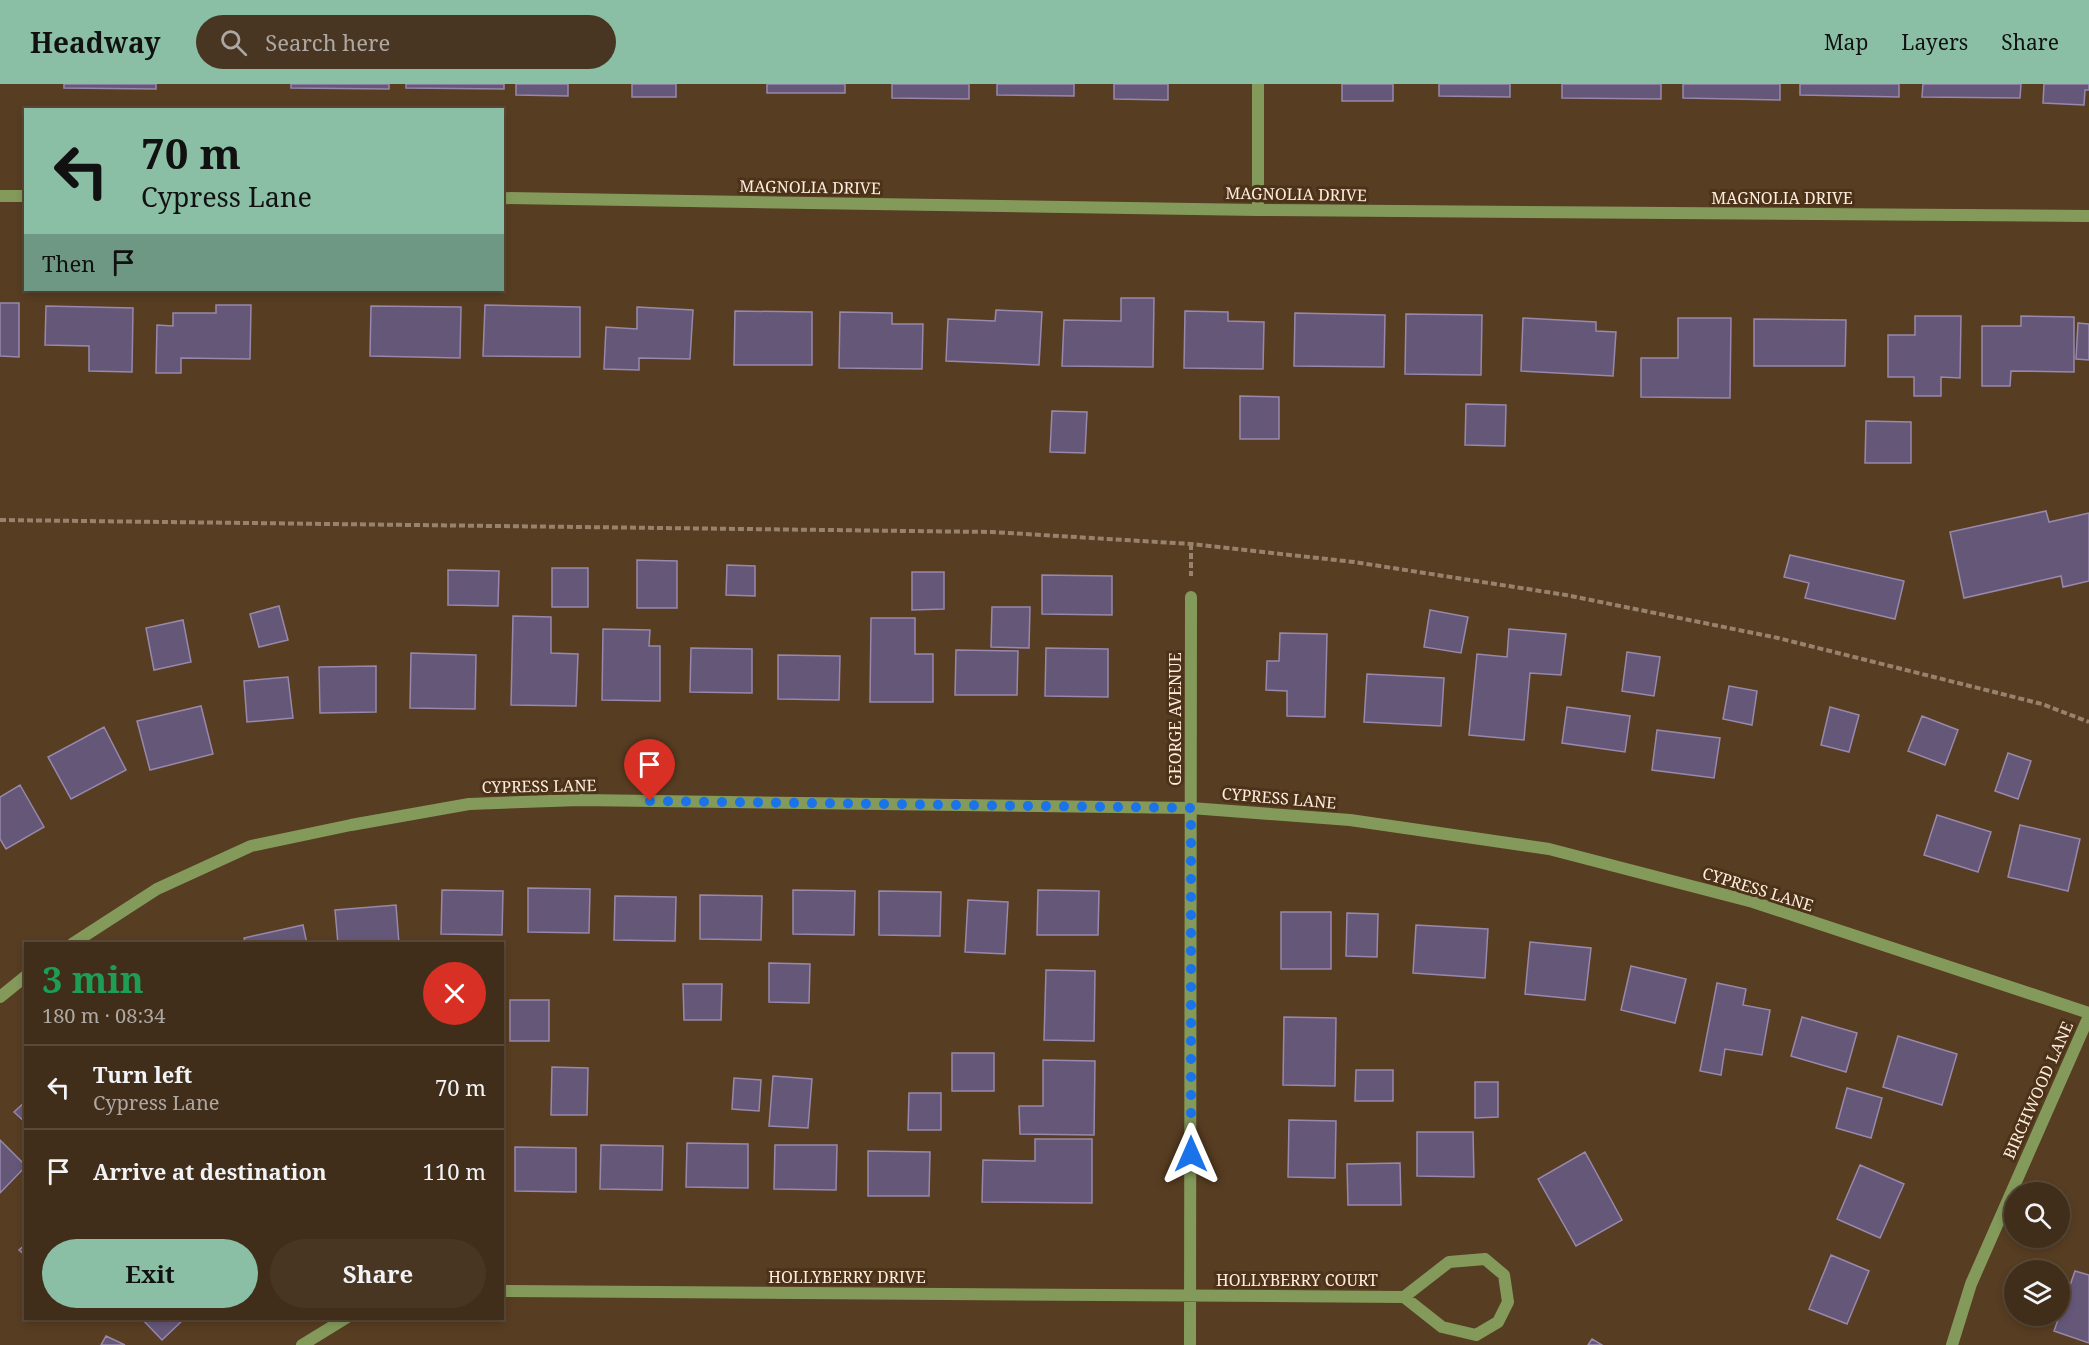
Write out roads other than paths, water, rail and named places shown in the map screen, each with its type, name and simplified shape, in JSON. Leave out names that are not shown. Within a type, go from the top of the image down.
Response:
[{"type":"street","points":[[1258,84],[1258,210]]},
{"type":"street","points":[[0,196],[24,196]]},
{"type":"street","name":"MAGNOLIA DRIVE","points":[[504,198],[1258,210],[2089,216]]},
{"type":"street","name":"GEORGE AVENUE","points":[[1190,1345],[1191,597]]},
{"type":"street","name":"CYPRESS LANE","points":[[75,942],[157,889],[251,846],[469,804],[580,800],[1191,808],[1350,820],[1549,849],[1753,902],[2089,1015]]},
{"type":"street","points":[[0,998],[24,978]]},
{"type":"street","name":"BIRCHWOOD LANE","points":[[1952,1345],[1971,1284],[2089,1015]]},
{"type":"street","points":[[1485,1259],[1504,1275],[1509,1302],[1498,1322],[1476,1335],[1442,1328],[1404,1297],[1449,1262],[1485,1259]]},
{"type":"street","name":"HOLLYBERRY DRIVE","points":[[504,1291],[1191,1296]]},
{"type":"street","name":"HOLLYBERRY COURT","points":[[1191,1296],[1404,1297]]},
{"type":"street","points":[[302,1345],[343,1320]]}]
